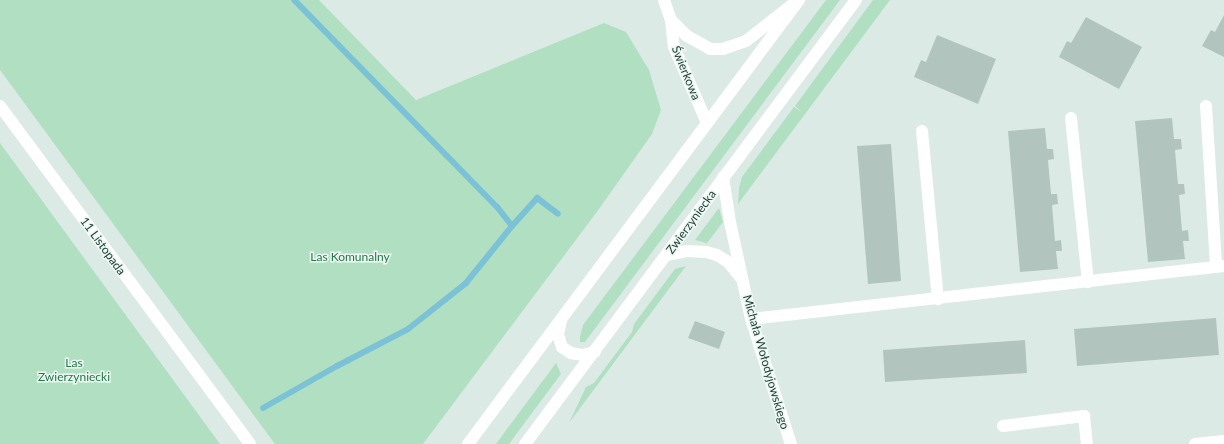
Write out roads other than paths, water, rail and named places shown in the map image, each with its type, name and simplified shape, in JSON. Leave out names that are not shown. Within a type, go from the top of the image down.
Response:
[{"type":"street","name":"Świerkowa","points":[[664,0],[671,20],[674,47],[707,123]]},
{"type":"street","name":"Świerkowa","points":[[671,20],[686,36],[710,49],[723,49],[746,41],[798,0]]},
{"type":"street","points":[[468,444],[798,0]]},
{"type":"street","name":"Zwierzyniecka","points":[[525,444],[856,0]]},
{"type":"street","name":"11 Listopada","points":[[0,106],[206,387],[250,444]]},
{"type":"street","points":[[752,319],[938,300],[1220,266],[1206,106]]},
{"type":"street","points":[[1071,118],[1088,282]]},
{"type":"street","points":[[922,131],[938,300]]},
{"type":"street","name":"Michała Wołodyjowskiego","points":[[723,177],[730,222],[752,319],[790,444]]},
{"type":"street","name":"Michała Wołodyjowskiego","points":[[667,255],[687,251],[706,252],[716,255],[728,262],[743,280]]},
{"type":"street","points":[[561,319],[558,334],[562,346],[571,353],[582,355],[594,352]]},
{"type":"street","name":"11 Listopada","points":[[206,387],[239,444]]},
{"type":"street","points":[[1003,426],[1084,416],[1087,444]]},
{"type":"street","points":[[1195,444],[1224,440]]},
{"type":"waterway","points":[[263,408],[337,366],[408,329],[466,283],[512,226],[497,207],[294,0]]},
{"type":"waterway","points":[[512,226],[537,198],[558,214]]},
{"type":"park label","name":"Las Komunalny","points":[[350,257]]},
{"type":"park label","name":"Las Zwierzyniecki","points":[[74,370]]}]
